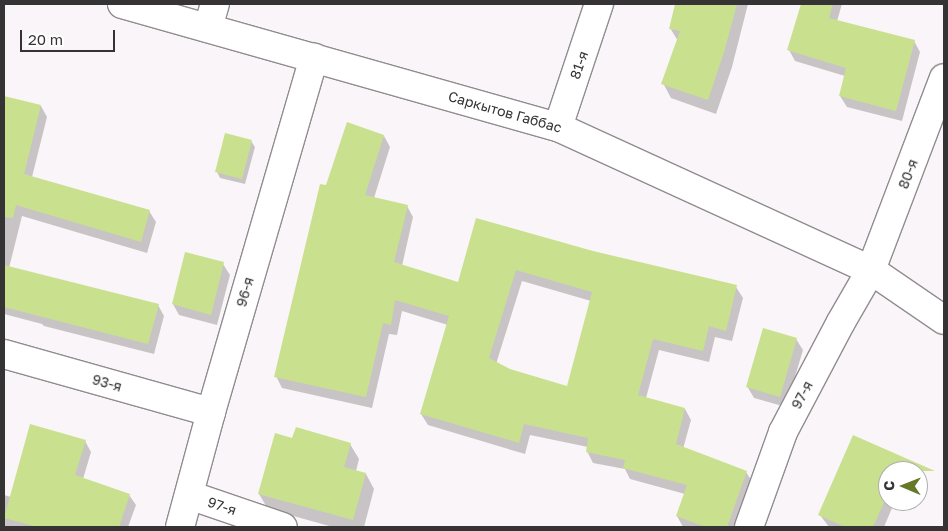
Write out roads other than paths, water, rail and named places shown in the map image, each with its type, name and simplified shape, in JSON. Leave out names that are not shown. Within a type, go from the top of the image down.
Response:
[{"type":"street","name":"Саркытов Габбас","points":[[122,4],[211,16],[314,58],[558,126],[871,270],[944,320]]},
{"type":"street","name":"81-я","points":[[558,126],[599,4]]},
{"type":"street","name":"96-я","points":[[180,527],[210,412],[314,58]]},
{"type":"street","name":"80-я","points":[[871,270],[944,78]]},
{"type":"street","name":"97-я","points":[[749,527],[783,432],[841,322],[871,270]]},
{"type":"street","name":"93-я","points":[[4,354],[210,412]]},
{"type":"street","name":"97-я","points":[[189,494],[282,527]]}]
